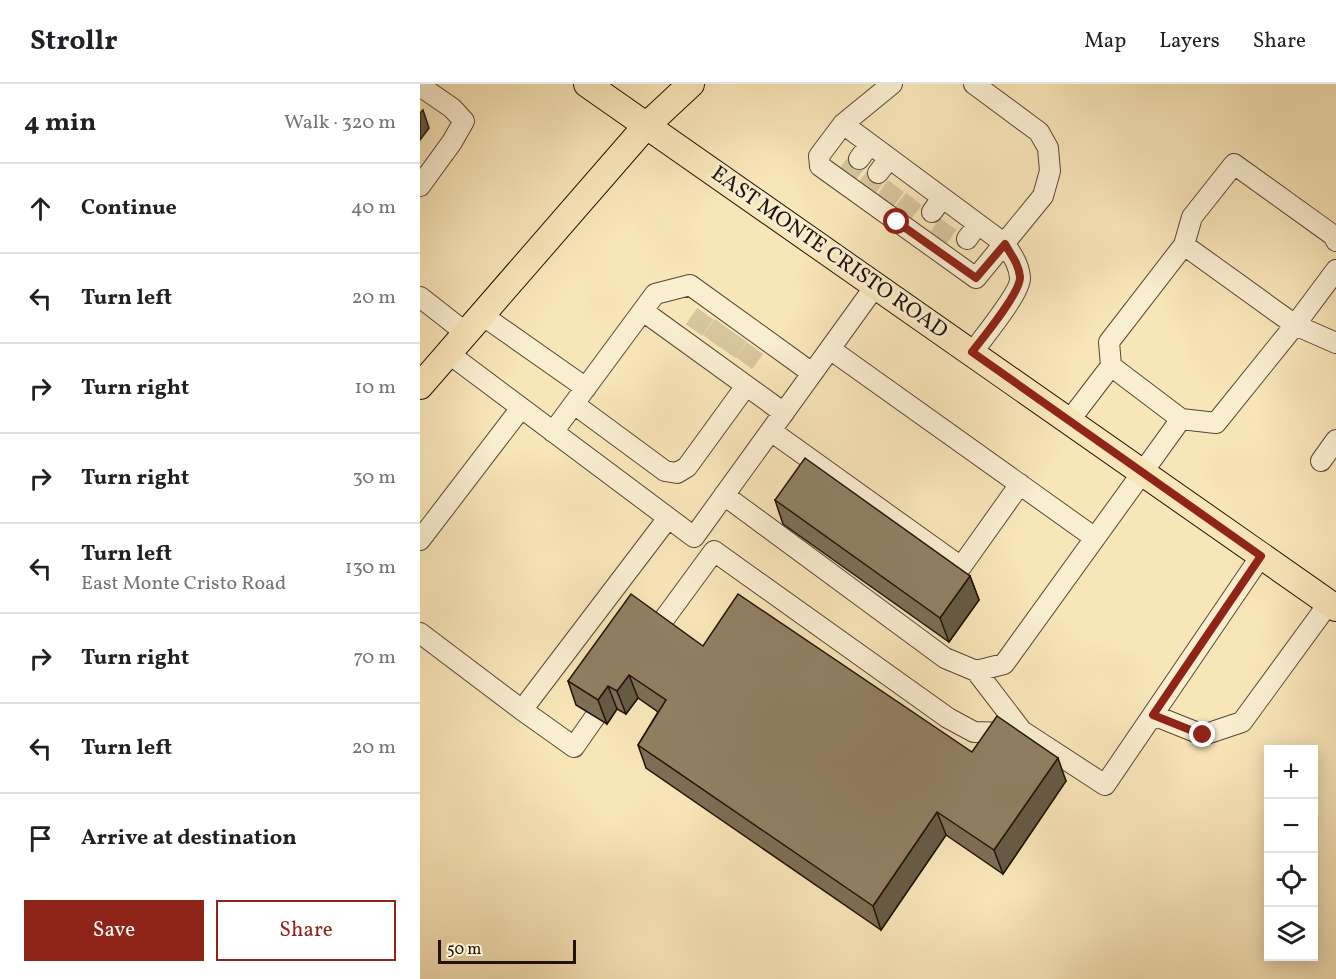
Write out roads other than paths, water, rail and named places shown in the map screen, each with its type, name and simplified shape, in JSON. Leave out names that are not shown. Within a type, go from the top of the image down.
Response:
[{"type":"main road","name":"EAST MONTE CRISTO ROAD","points":[[587,84],[1333,605]]},
{"type":"main road","points":[[420,386],[646,126],[691,84]]},
{"type":"lane","points":[[892,84],[843,124],[819,156],[820,166],[854,165],[874,179],[963,244],[976,278],[1042,196],[1050,171],[1048,148],[1039,132],[974,84]]},
{"type":"lane","points":[[420,86],[452,108],[464,121],[452,142],[420,186]]},
{"type":"lane","points":[[843,124],[854,165],[963,244],[1005,244]]},
{"type":"lane","points":[[1069,421],[1112,366],[1109,342],[1184,245],[1192,216],[1234,164],[1334,236],[1336,241]]},
{"type":"lane","points":[[972,352],[1016,292],[1021,280],[1018,265],[1005,244]]},
{"type":"lane","points":[[1184,245],[1295,325],[1336,343]]},
{"type":"lane","points":[[1112,366],[1181,419],[1216,423],[1336,270]]},
{"type":"lane","points":[[553,432],[655,294],[690,285],[742,346],[784,413]]},
{"type":"lane","points":[[694,537],[876,285]]},
{"type":"lane","points":[[420,297],[474,324],[586,388]]},
{"type":"lane","points":[[643,311],[690,336],[715,353],[742,346],[812,373]]},
{"type":"lane","points":[[574,404],[665,471],[677,473],[687,467],[742,346]]},
{"type":"lane","points":[[830,349],[1095,538]]},
{"type":"lane","points":[[448,354],[694,537],[948,718],[974,732],[1022,731]]},
{"type":"lane","points":[[420,540],[521,408]]},
{"type":"lane","points":[[976,671],[1004,664],[1181,419]]},
{"type":"lane","points":[[771,431],[961,567],[1020,484]]},
{"type":"lane","points":[[1321,461],[1336,440]]},
{"type":"lane","points":[[724,495],[945,658],[976,671],[1022,731],[1105,785],[1261,556]]},
{"type":"lane","points":[[522,711],[668,518]]},
{"type":"lane","points":[[656,630],[714,551]]},
{"type":"lane","points":[[1153,715],[1203,735],[1242,722],[1333,605]]},
{"type":"lane","points":[[420,633],[522,711],[574,747],[595,717]]},
{"type":"tunnel","points":[[847,175],[859,159]]},
{"type":"tunnel","points":[[867,188],[878,173]]},
{"type":"tunnel","points":[[885,201],[896,186]]},
{"type":"tunnel","points":[[902,214],[914,199]]},
{"type":"tunnel","points":[[937,240],[948,224]]},
{"type":"tunnel","points":[[694,330],[706,313]]},
{"type":"tunnel","points":[[711,341],[723,325]]},
{"type":"tunnel","points":[[727,352],[739,335]]},
{"type":"tunnel","points":[[744,363],[755,348]]}]
